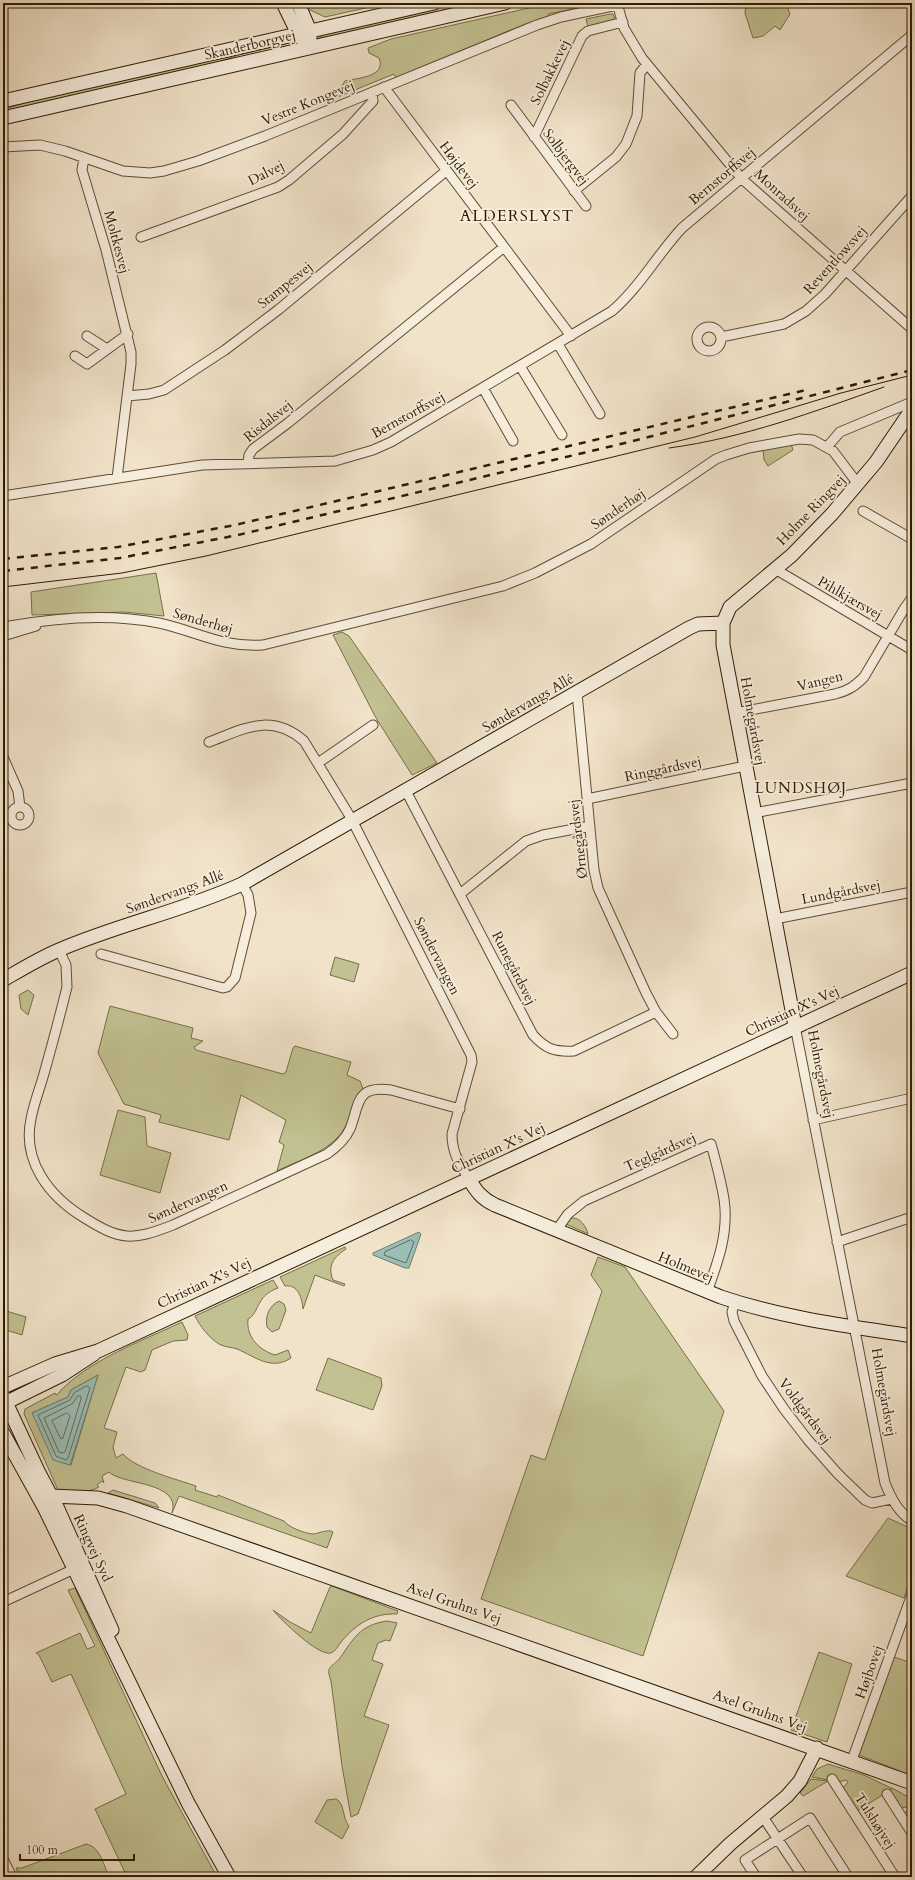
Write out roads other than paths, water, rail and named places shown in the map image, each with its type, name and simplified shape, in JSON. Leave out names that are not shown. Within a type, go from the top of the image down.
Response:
[{"type":"street","points":[[282,3],[304,33]]},
{"type":"street","points":[[298,3],[304,33],[309,48]]},
{"type":"street","name":"Skanderborgvej","points":[[3,101],[434,3]]},
{"type":"street","name":"Skanderborgvej","points":[[3,118],[504,3]]},
{"type":"street","name":"Monradsvej","points":[[617,4],[632,42],[647,64],[742,179],[912,329]]},
{"type":"street","name":"Vestre Kongevej","points":[[3,147],[40,145],[65,151],[123,171],[150,173],[164,171],[198,161],[264,136],[537,25],[561,17],[617,4]]},
{"type":"street","name":"Solbakkevej","points":[[534,137],[582,36],[588,31],[623,22]]},
{"type":"street","name":"Bernstorffsvej","points":[[248,464],[335,461],[366,452],[391,442],[612,311],[628,298],[657,256],[682,228],[912,35]]},
{"type":"street","points":[[574,191],[616,156],[626,144],[637,116],[640,73],[647,64]]},
{"type":"street","name":"Højdevej","points":[[384,87],[571,336]]},
{"type":"street","name":"Dalvej","points":[[141,237],[266,192],[289,180],[343,134],[373,102],[372,92]]},
{"type":"street","name":"Solbjergvej","points":[[511,105],[586,206]]},
{"type":"street","name":"Moltkesvej","points":[[84,158],[82,170],[128,334],[131,364],[117,478]]},
{"type":"street","name":"Stampesvej","points":[[127,396],[149,394],[164,390],[225,350],[284,304],[446,171]]},
{"type":"street","name":"Reventlowsvej","points":[[721,337],[770,328],[790,321],[816,303],[912,196]]},
{"type":"street","name":"Risdalsvej","points":[[3,496],[202,465],[248,464],[249,455],[253,449],[288,423],[504,247]]},
{"type":"street","points":[[75,356],[87,364],[128,334]]},
{"type":"street","points":[[87,336],[106,349]]},
{"type":"street","points":[[558,344],[600,414]]},
{"type":"street","points":[[520,366],[562,435]]},
{"type":"street","points":[[483,388],[513,441]]},
{"type":"street","points":[[827,447],[840,432],[912,402]]},
{"type":"street","name":"Holme Ringvej","points":[[723,623],[735,601],[775,569],[814,533],[858,484],[887,447],[912,409]]},
{"type":"street","name":"Sønderhøj","points":[[3,627],[87,619],[128,619],[170,625],[221,643],[241,646],[263,645],[483,592],[535,573],[592,544],[716,459],[749,448],[799,439],[813,440],[833,451],[858,484]]},
{"type":"street","points":[[863,511],[912,539]]},
{"type":"street","name":"Pihlkjærsvej","points":[[775,569],[912,650]]},
{"type":"street","name":"Vangen","points":[[735,713],[847,691],[856,686],[864,677],[912,598]]},
{"type":"street","name":"Sønderhøj","points":[[3,636],[47,622]]},
{"type":"street","name":"Søndervangs Allé","points":[[3,980],[37,960],[59,950],[93,937],[181,909],[216,896],[242,884],[577,694],[689,628],[698,624],[723,623]]},
{"type":"street","name":"Holmegårdsvej","points":[[723,623],[723,645],[735,713],[813,1120],[885,1483],[891,1499],[900,1512],[912,1521]]},
{"type":"street","name":"Ørnegårdsvej","points":[[577,694],[594,870],[598,888],[646,993],[656,1012],[673,1034]]},
{"type":"street","points":[[318,763],[373,725]]},
{"type":"street","points":[[209,742],[254,726],[276,726],[304,741],[352,821]]},
{"type":"street","points":[[3,757],[18,791],[20,807]]},
{"type":"street","name":"Ringgårdsvej","points":[[587,799],[745,766]]},
{"type":"street","points":[[754,813],[912,783]]},
{"type":"street","name":"Runegårdsvej","points":[[406,791],[533,1035],[540,1043],[551,1050],[562,1052],[574,1051],[656,1012]]},
{"type":"street","points":[[12,813],[13,820],[16,823],[25,823],[29,817],[28,812],[24,808],[20,807]]},
{"type":"street","points":[[12,813],[20,807]]},
{"type":"street","points":[[3,810],[12,813]]},
{"type":"street","name":"Søndervangen","points":[[352,821],[468,1047],[472,1062],[452,1134],[452,1145],[456,1158],[469,1178]]},
{"type":"street","points":[[460,894],[526,841],[543,835],[590,826]]},
{"type":"street","points":[[101,954],[223,988],[227,987],[234,978],[252,913],[248,895],[242,884]]},
{"type":"street","name":"Lundgårdsvej","points":[[775,918],[912,892]]},
{"type":"street","name":"Søndervangen","points":[[59,950],[66,965],[67,987],[31,1119],[29,1146],[37,1170],[52,1191],[80,1215],[110,1233],[135,1237],[149,1235],[327,1154],[338,1147],[345,1138],[353,1120],[357,1103],[363,1094],[370,1090],[379,1088],[391,1090],[460,1109]]},
{"type":"street","name":"Christian X's Vej","points":[[3,1387],[55,1364],[98,1351],[335,1240],[401,1212],[469,1178],[912,973]]},
{"type":"street","points":[[813,1120],[912,1098]]},
{"type":"street","name":"Teglgårdsvej","points":[[556,1231],[568,1214],[584,1201],[712,1144],[724,1200],[725,1228],[722,1246],[707,1292]]},
{"type":"street","name":"Holmevej","points":[[469,1178],[477,1193],[486,1201],[556,1231],[735,1302],[794,1317],[912,1336]]},
{"type":"street","points":[[837,1242],[912,1217]]},
{"type":"street","name":"Voldgårdsvej","points":[[735,1302],[732,1312],[734,1321],[762,1376],[784,1409],[808,1440],[838,1474],[865,1500],[872,1503],[891,1499]]},
{"type":"street","name":"Christian X's Vej","points":[[4,1401],[62,1375],[98,1351]]},
{"type":"street","name":"Ringvej Syd","points":[[4,1401],[54,1501],[79,1567]]},
{"type":"street","name":"Ringvej Syd","points":[[3,1433],[79,1567],[115,1636],[146,1716],[188,1803],[229,1877]]},
{"type":"street","points":[[20,1464],[49,1504],[54,1501]]},
{"type":"street","name":"Axel Gruhns Vej","points":[[54,1501],[78,1498],[98,1498],[127,1506],[852,1760],[912,1783]]},
{"type":"street","points":[[3,1602],[79,1567]]},
{"type":"street","name":"Højbovej","points":[[852,1760],[912,1594]]},
{"type":"street","points":[[696,1877],[730,1844],[779,1804],[795,1788],[817,1748]]},
{"type":"street","name":"Tulshøjvej","points":[[832,1779],[895,1877]]},
{"type":"street","name":"Tulshøjvej","points":[[887,1794],[912,1833]]},
{"type":"street","points":[[763,1817],[803,1877]]},
{"type":"street","points":[[756,1877],[745,1860],[810,1818],[848,1877]]},
{"type":"street","points":[[3,1859],[7,1872]]},
{"type":"water","points":[[419,1232],[421,1234],[409,1268],[405,1268],[373,1255],[373,1253]]},
{"type":"water","points":[[98,1375],[70,1465],[53,1460],[32,1413],[68,1397],[71,1390]]},
{"type":"tram line","points":[[3,587],[122,573],[206,556],[695,437],[841,393],[912,375]]},
{"type":"tram line","points":[[669,448],[697,444],[751,431],[805,415],[884,387]]},
{"type":"railway","points":[[3,571],[120,558],[238,535],[625,443],[912,370]]},
{"type":"railway","points":[[3,559],[118,547],[235,525],[806,390]]},
{"type":"district","name":"ALDERSLYST","points":[[517,216]]},
{"type":"district","name":"LUNDSHØJ","points":[[801,788]]}]
